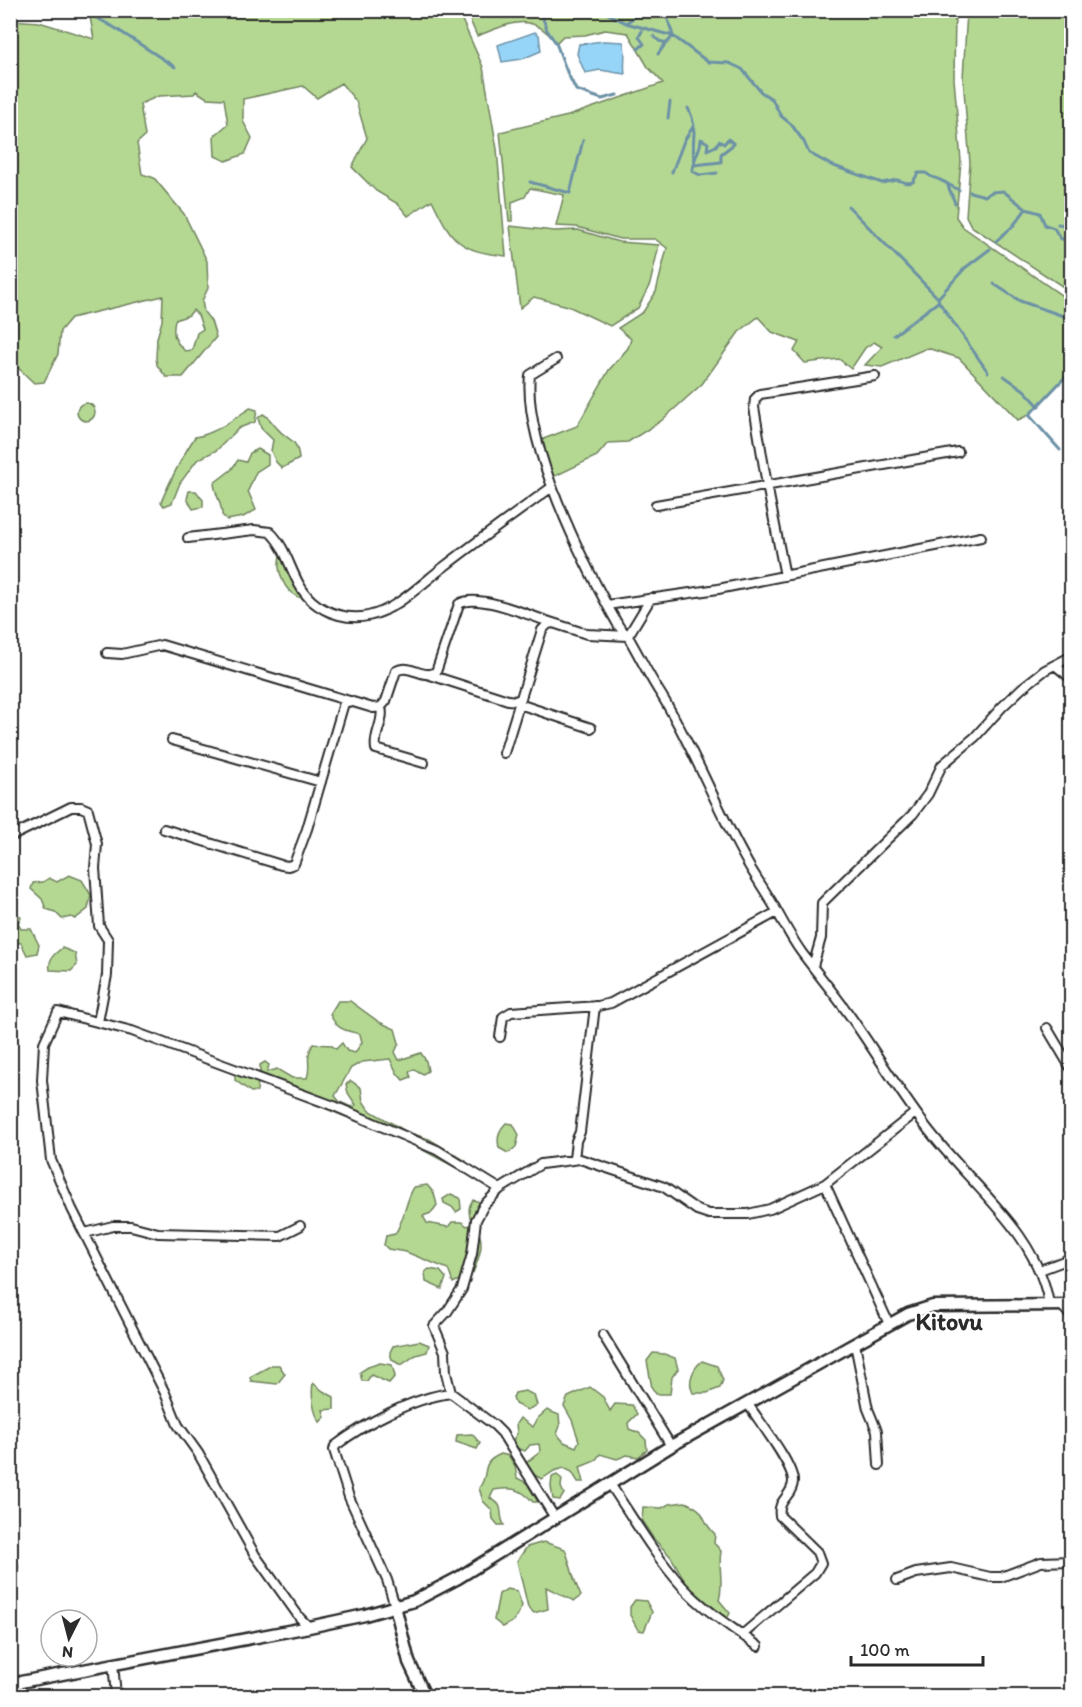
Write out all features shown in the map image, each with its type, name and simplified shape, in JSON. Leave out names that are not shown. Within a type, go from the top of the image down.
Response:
[{"type":"street","points":[[556,359],[532,373],[530,379],[534,420],[552,487],[607,605],[619,628],[628,636],[650,679],[662,696],[731,833],[801,952],[849,1014],[915,1113],[946,1152],[1000,1211],[1041,1270],[1049,1304]]},
{"type":"street","points":[[785,576],[766,485],[754,407],[757,396],[874,376]]},
{"type":"street","points":[[656,505],[958,452]]},
{"type":"street","points":[[188,538],[254,530],[270,532],[282,549],[299,586],[313,602],[327,611],[344,616],[370,615],[400,600],[552,487]]},
{"type":"street","points":[[607,605],[718,589],[981,537]]},
{"type":"street","points":[[628,636],[651,598]]},
{"type":"street","points":[[426,674],[436,672],[459,604],[465,600],[486,602],[587,634],[628,636]]},
{"type":"street","points":[[504,753],[542,630],[548,624],[553,623]]},
{"type":"street","points":[[107,653],[122,654],[162,645],[373,708],[381,707],[386,701],[396,671],[408,668],[508,700],[520,701],[591,728]]},
{"type":"street","points":[[813,966],[821,938],[822,903],[913,814],[928,794],[942,765],[975,737],[1017,692],[1046,670],[1071,656]]},
{"type":"street","points":[[1056,666],[1071,679]]},
{"type":"street","points":[[164,829],[288,866],[294,864],[344,703],[351,701]]},
{"type":"street","points":[[381,707],[383,713],[374,741],[376,748],[424,763]]},
{"type":"street","points":[[172,740],[321,782]]},
{"type":"street","points":[[10,837],[71,807],[88,810],[97,844],[99,926],[108,940],[107,975],[98,1022]]},
{"type":"street","points":[[500,1036],[503,1017],[511,1012],[611,1003],[777,912]]},
{"type":"street","points":[[574,1159],[576,1141],[580,1132],[595,1006]]},
{"type":"street","points":[[309,1627],[300,1618],[255,1555],[198,1453],[178,1425],[165,1393],[72,1209],[51,1160],[42,1080],[44,1044],[58,1011],[132,1031],[334,1106],[437,1150],[500,1189]]},
{"type":"street","points":[[1047,1028],[1071,1070]]},
{"type":"street","points":[[555,1518],[502,1433],[451,1392],[445,1352],[434,1326],[447,1312],[462,1289],[472,1254],[476,1220],[484,1205],[500,1189],[541,1164],[574,1159],[592,1162],[648,1180],[664,1187],[697,1210],[709,1214],[748,1214],[770,1209],[825,1184],[915,1113]]},
{"type":"street","points":[[825,1184],[889,1324]]},
{"type":"street","points":[[85,1233],[113,1226],[130,1226],[158,1233],[280,1236],[300,1226]]},
{"type":"street","points":[[1041,1270],[1071,1258]]},
{"type":"street","points":[[10,1684],[309,1627],[365,1615],[414,1601],[458,1578],[671,1446],[908,1314],[933,1306],[1049,1304],[1066,1305],[1071,1317]]},
{"type":"street","points":[[603,1335],[671,1446]]},
{"type":"street","points":[[855,1344],[868,1409],[877,1431],[879,1465]]},
{"type":"street","points":[[421,1694],[387,1580],[349,1497],[334,1450],[335,1446],[404,1406],[431,1395],[451,1392]]},
{"type":"street","points":[[742,1635],[815,1573],[821,1563],[817,1552],[780,1516],[781,1503],[793,1487],[794,1477],[748,1404]]},
{"type":"street","points":[[610,1484],[660,1559],[683,1587],[758,1646]]},
{"type":"street","points":[[897,1580],[916,1573],[951,1568],[990,1577],[1000,1577],[1041,1562],[1071,1562]]},
{"type":"street","points":[[113,1663],[116,1696]]},
{"type":"green space","points":[[89,11],[458,11],[483,67],[497,149],[506,256],[477,251],[458,241],[445,225],[432,200],[408,216],[398,204],[376,191],[352,167],[367,138],[356,101],[341,83],[317,98],[303,86],[243,99],[243,121],[252,138],[245,154],[226,161],[215,156],[214,136],[228,124],[224,99],[207,98],[196,91],[194,94],[159,96],[140,104],[145,136],[137,143],[142,174],[154,178],[184,214],[207,261],[208,288],[202,301],[204,312],[211,321],[216,337],[183,377],[166,377],[157,365],[156,358],[157,338],[162,321],[163,296],[71,318],[60,331],[58,354],[44,382],[34,383],[11,361],[11,20],[39,22],[94,39]],"holes":[[[193,310],[198,315],[203,329],[197,333],[192,350],[185,351],[175,337],[175,320],[189,315]]]},
{"type":"green space","points":[[466,11],[955,11],[954,79],[961,161],[956,217],[963,227],[1071,302],[1071,370],[1029,415],[1018,420],[959,358],[927,348],[882,367],[865,365],[882,347],[874,342],[865,348],[851,369],[839,359],[805,363],[794,351],[799,342],[772,332],[758,317],[739,332],[702,384],[661,421],[628,442],[608,443],[597,456],[553,477],[541,440],[577,426],[609,370],[628,348],[631,339],[618,328],[643,312],[656,292],[667,248],[655,239],[620,239],[577,227],[556,226],[564,195],[530,188],[525,197],[512,202],[512,221],[509,221],[500,132],[568,116],[663,83],[648,67],[628,33],[605,30],[585,35],[563,36],[556,43],[538,26],[520,23],[499,27],[477,36]]},
{"type":"green space","points":[[967,11],[1071,11],[1071,292],[971,226],[966,216],[970,163],[963,78]]},
{"type":"green space","points":[[510,226],[554,231],[578,230],[619,242],[659,245],[650,284],[638,308],[610,326],[568,306],[534,297],[520,308]]},
{"type":"green space","points":[[86,403],[92,406],[95,412],[92,418],[86,421],[80,418],[77,412],[80,406]]},
{"type":"green space","points":[[250,408],[257,410],[255,422],[239,428],[217,450],[197,460],[180,483],[172,503],[164,506],[161,502],[165,493],[195,437],[217,429]]},
{"type":"green space","points":[[263,414],[294,443],[299,459],[282,468],[276,462],[271,451],[273,440],[261,428],[258,418]]},
{"type":"green space","points":[[258,449],[268,455],[268,464],[256,472],[248,491],[256,510],[243,517],[227,520],[222,515],[214,483],[231,470],[238,460],[246,462],[250,453]]},
{"type":"green space","points":[[189,491],[196,491],[203,500],[203,507],[193,509],[187,499]]},
{"type":"green space","points":[[280,556],[310,598],[296,596],[285,586],[280,571]]},
{"type":"green space","points":[[69,875],[82,880],[91,895],[88,909],[75,919],[71,917],[62,919],[55,912],[46,909],[42,899],[31,889],[33,883],[43,882],[49,878],[57,882]]},
{"type":"green space","points":[[11,909],[21,917],[18,923],[21,929],[31,929],[39,945],[37,953],[27,955],[21,943],[14,942],[11,952]]},
{"type":"green space","points":[[62,948],[75,953],[77,965],[71,971],[50,970],[52,957]]},
{"type":"green space","points":[[338,1001],[350,1001],[379,1022],[395,1029],[399,1043],[395,1052],[399,1060],[421,1053],[428,1071],[423,1074],[414,1069],[409,1072],[411,1077],[403,1080],[390,1059],[362,1062],[351,1068],[335,1096],[340,1102],[351,1107],[356,1105],[348,1093],[346,1084],[351,1081],[361,1088],[363,1101],[369,1110],[407,1132],[429,1139],[466,1161],[469,1173],[408,1142],[287,1093],[267,1081],[260,1072],[260,1065],[265,1062],[269,1065],[267,1072],[277,1069],[292,1078],[307,1078],[308,1058],[313,1044],[331,1045],[336,1049],[342,1043],[347,1051],[355,1053],[362,1042],[360,1034],[342,1028],[335,1023],[330,1014]]},
{"type":"green space","points":[[235,1072],[258,1081],[257,1091],[251,1092],[235,1080]]},
{"type":"green space","points":[[506,1123],[513,1124],[519,1135],[516,1147],[508,1153],[499,1148],[498,1141],[500,1132]]},
{"type":"green space","points":[[427,1185],[434,1193],[437,1205],[431,1213],[423,1216],[427,1223],[448,1227],[452,1222],[462,1222],[467,1226],[472,1224],[469,1211],[473,1200],[480,1202],[484,1215],[477,1230],[481,1245],[473,1273],[453,1283],[448,1269],[406,1252],[388,1249],[384,1245],[386,1236],[395,1234],[414,1187]]},
{"type":"green space","points":[[451,1194],[460,1198],[461,1209],[456,1212],[444,1203],[443,1199]]},
{"type":"green space","points":[[429,1269],[440,1271],[446,1278],[442,1289],[426,1282],[425,1272]]},
{"type":"green space","points":[[419,1341],[429,1345],[427,1352],[416,1355],[401,1365],[392,1360],[390,1352],[393,1346]]},
{"type":"green space","points":[[653,1353],[675,1358],[678,1369],[672,1377],[670,1394],[656,1394],[652,1388],[647,1361]]},
{"type":"green space","points":[[702,1361],[717,1366],[723,1380],[720,1388],[707,1393],[693,1393],[692,1375]]},
{"type":"green space","points":[[380,1363],[392,1365],[395,1376],[389,1383],[371,1375],[367,1381],[362,1381],[360,1372]]},
{"type":"green space","points":[[272,1365],[279,1365],[285,1374],[277,1384],[251,1381],[250,1377]]},
{"type":"green space","points":[[313,1383],[334,1397],[334,1409],[323,1410],[325,1417],[320,1422],[313,1403]]},
{"type":"green space","points":[[590,1387],[603,1397],[610,1411],[615,1404],[632,1405],[637,1414],[628,1423],[629,1429],[639,1433],[646,1440],[647,1450],[638,1457],[627,1455],[617,1459],[600,1454],[595,1461],[580,1467],[584,1482],[578,1482],[572,1472],[564,1468],[542,1479],[536,1476],[526,1463],[540,1452],[539,1444],[530,1445],[525,1451],[516,1448],[512,1442],[517,1433],[516,1424],[520,1418],[533,1427],[538,1418],[547,1410],[559,1415],[560,1426],[557,1434],[564,1442],[576,1447],[579,1441],[572,1420],[564,1406],[568,1397]]},
{"type":"green space","points":[[525,1391],[534,1395],[537,1405],[527,1410],[515,1404],[513,1398],[515,1393]]},
{"type":"green space","points":[[472,1434],[480,1443],[477,1449],[456,1442],[457,1435]]},
{"type":"green space","points":[[501,1454],[509,1456],[515,1466],[517,1478],[527,1483],[538,1502],[533,1502],[515,1490],[494,1490],[490,1498],[500,1507],[504,1525],[498,1525],[493,1519],[492,1510],[483,1501],[479,1488],[487,1465]]},
{"type":"green space","points":[[557,1475],[562,1479],[561,1487],[564,1494],[560,1500],[553,1499],[551,1486],[552,1477]]},
{"type":"green space","points":[[685,1502],[701,1512],[715,1534],[714,1543],[721,1551],[719,1600],[730,1613],[727,1619],[688,1586],[671,1557],[653,1538],[642,1521],[643,1507],[662,1508],[669,1504]]},
{"type":"green space","points":[[544,1542],[565,1549],[581,1596],[574,1601],[546,1587],[548,1609],[534,1613],[528,1607],[517,1561],[527,1547]]},
{"type":"green space","points":[[507,1589],[517,1591],[522,1606],[514,1621],[503,1627],[494,1620],[499,1594]]},
{"type":"green space","points":[[635,1600],[646,1601],[652,1612],[644,1631],[638,1630],[630,1615],[630,1607]]},
{"type":"water","points":[[535,32],[539,35],[541,51],[522,59],[502,62],[498,45]]},
{"type":"water","points":[[604,41],[623,42],[625,74],[600,70],[585,73],[577,54],[579,44]]},
{"type":"waterway","points":[[71,10],[97,18],[175,67]]},
{"type":"waterway","points":[[540,10],[547,30],[556,43],[576,90],[602,99],[617,95]]},
{"type":"waterway","points":[[600,10],[626,23],[673,36],[708,62],[729,63],[742,69],[761,92],[772,99],[781,116],[791,124],[809,153],[831,165],[882,183],[897,180],[913,182],[918,173],[926,173],[959,190]]},
{"type":"waterway","points":[[654,36],[659,41],[667,43],[673,36],[665,10]]},
{"type":"waterway","points":[[880,10],[882,13],[1001,16],[1035,15],[1069,10]]},
{"type":"waterway","points":[[626,23],[640,13],[665,16]]},
{"type":"waterway","points":[[638,49],[644,44],[639,37],[642,31]]},
{"type":"waterway","points":[[658,54],[666,43]]},
{"type":"waterway","points":[[668,118],[670,102]]},
{"type":"waterway","points":[[688,108],[694,128],[694,159]]},
{"type":"waterway","points":[[672,172],[684,141],[694,125]]},
{"type":"waterway","points":[[701,139],[708,143],[707,150],[716,146],[719,141],[724,144],[728,139],[734,144],[721,154],[721,162],[694,165],[701,139]]},
{"type":"waterway","points":[[530,182],[570,193],[583,140]]},
{"type":"waterway","points":[[694,165],[692,171],[700,175],[717,173]]},
{"type":"waterway","points":[[948,186],[955,203]]},
{"type":"waterway","points":[[970,192],[985,196],[992,192],[1003,191],[1026,209],[1040,213],[1045,225],[1054,228],[1060,238],[1072,243]]},
{"type":"waterway","points":[[848,206],[938,298],[965,268],[990,249]]},
{"type":"waterway","points":[[996,241],[1013,226],[1026,209]]},
{"type":"waterway","points":[[1058,224],[1072,226]]},
{"type":"waterway","points":[[994,284],[1020,301],[1072,319]]},
{"type":"waterway","points":[[938,298],[988,372]]},
{"type":"waterway","points":[[894,335],[938,302]]},
{"type":"waterway","points":[[1060,450],[1029,415],[1072,370]]},
{"type":"waterway","points":[[1004,376],[1024,390],[1039,406]]},
{"type":"district","name":"Kitovu","points":[[949,1321]]}]
